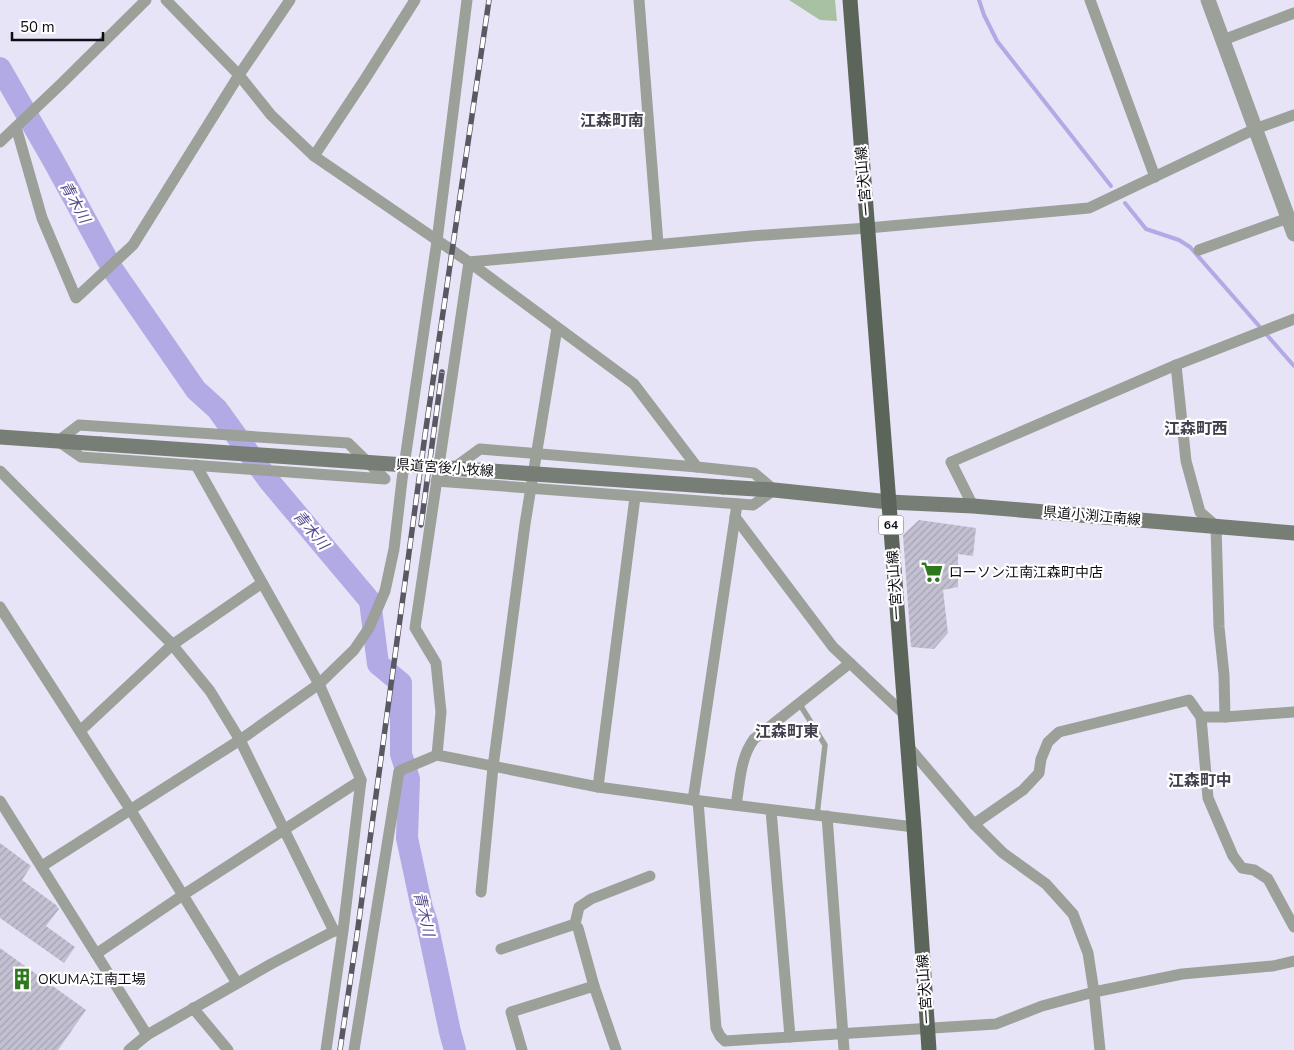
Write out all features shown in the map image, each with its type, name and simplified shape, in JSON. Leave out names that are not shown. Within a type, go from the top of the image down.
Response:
[{"type":"main road","name":"一宮犬山線","points":[[850,0],[914,827],[929,1050]]},
{"type":"main road","name":"県道宮後小牧線","points":[[0,437],[774,490],[889,502]]},
{"type":"main road","name":"県道小渕江南線","points":[[889,502],[973,506],[1294,533]]},
{"type":"street","points":[[0,142],[146,0]]},
{"type":"street","points":[[166,0],[239,75],[271,115],[314,156],[469,262],[634,384],[697,467]]},
{"type":"street","points":[[16,127],[42,218],[76,298],[132,245],[239,75],[290,0]]},
{"type":"street","points":[[314,156],[415,0]]},
{"type":"street","points":[[42,866],[240,740],[319,684],[354,650],[369,628],[385,591],[394,550],[402,480],[437,241],[467,0]]},
{"type":"street","points":[[639,0],[658,244]]},
{"type":"street","points":[[1090,0],[1155,177]]},
{"type":"street","points":[[1208,0],[1294,234]]},
{"type":"street","points":[[1223,40],[1294,14]]},
{"type":"street","points":[[469,262],[658,244],[1090,208],[1255,129],[1294,115]]},
{"type":"street","points":[[1200,250],[1288,218]]},
{"type":"street","points":[[437,756],[441,712],[436,664],[415,628],[469,262]]},
{"type":"street","points":[[973,506],[951,462],[1176,365],[1294,319]]},
{"type":"street","points":[[481,892],[493,767],[531,489],[557,328]]},
{"type":"street","points":[[1176,365],[1186,461],[1200,512],[1216,526],[1219,627],[1224,675],[1225,717]]},
{"type":"street","points":[[385,479],[348,443],[79,425],[58,441],[81,457],[196,465],[385,479],[402,480]]},
{"type":"street","points":[[480,449],[754,473],[774,490],[753,505],[436,481],[480,449]]},
{"type":"street","points":[[196,465],[319,684],[361,780],[338,931],[326,1050]]},
{"type":"street","points":[[0,471],[172,645],[210,691],[240,740],[284,830],[338,931]]},
{"type":"street","points":[[598,786],[636,497]]},
{"type":"street","points":[[737,504],[696,801],[716,1028],[725,1041],[996,1024],[1042,1006],[1094,992],[1182,974],[1273,966],[1294,961]]},
{"type":"street","points":[[735,517],[833,647],[904,714]]},
{"type":"street","points":[[80,732],[172,645],[262,583]]},
{"type":"street","points":[[0,607],[130,809],[237,983]]},
{"type":"street","points":[[736,805],[746,750],[754,738],[850,663]]},
{"type":"street","points":[[974,824],[1023,790],[1039,774],[1041,759],[1048,742],[1059,732],[1189,700],[1201,717],[1208,798],[1233,856],[1242,868],[1254,870],[1268,879],[1294,928]]},
{"type":"street","points":[[1201,717],[1294,712]]},
{"type":"street","points":[[907,745],[974,824],[1003,853],[1046,884],[1073,914],[1088,953],[1100,1050]]},
{"type":"street","points":[[354,1050],[404,769],[437,756],[598,786],[696,801],[914,827]]},
{"type":"street","points":[[96,954],[183,895],[361,780]]},
{"type":"street","points":[[0,801],[147,1035]]},
{"type":"street","points":[[771,810],[790,1037]]},
{"type":"street","points":[[822,816],[844,1050]]},
{"type":"street","points":[[616,1050],[575,924],[579,908],[591,899],[650,876]]},
{"type":"street","points":[[501,949],[575,924]]},
{"type":"street","points":[[134,1048],[147,1035],[237,983],[338,931]]},
{"type":"street","points":[[522,1050],[511,1012],[594,986]]},
{"type":"street","points":[[194,1008],[228,1050]]},
{"type":"street","points":[[766,1038],[767,1050]]},
{"type":"lane","points":[[799,703],[825,745],[822,816]]},
{"type":"green space","points":[[789,0],[835,0],[837,21],[820,20]]},
{"type":"building","name":"ローソン江南江森町中店","points":[[919,520],[976,528],[973,556],[958,554],[958,587],[943,590],[948,633],[934,649],[911,647],[903,535]]},
{"type":"building","points":[[0,843],[31,866],[22,880],[59,909],[46,926],[75,947],[64,963],[0,918]]},
{"type":"building","name":"OKUMA江南工場","points":[[0,948],[86,1010],[58,1050],[0,1050]]},
{"type":"waterway","points":[[979,0],[997,41],[1111,186]]},
{"type":"waterway","name":"青木川","points":[[0,68],[113,270],[196,390],[217,409],[270,482],[370,601],[378,664],[401,683],[401,754],[409,779],[407,838],[455,1050]]},
{"type":"waterway","points":[[1125,203],[1146,229],[1179,240],[1190,247],[1294,366]]},
{"type":"railway","points":[[340,1050],[425,435],[489,0]]},
{"type":"railway","points":[[421,525],[442,372]]},
{"type":"place","name":"ローソン江南江森町中店","points":[[932,572]]},
{"type":"place","name":"OKUMA江南工場","points":[[22,979]]},
{"type":"district","name":"江森町南","points":[[612,121]]},
{"type":"district","name":"江森町西","points":[[1196,429]]},
{"type":"district","name":"江森町東","points":[[787,732]]},
{"type":"district","name":"江森町中","points":[[1200,781]]}]
